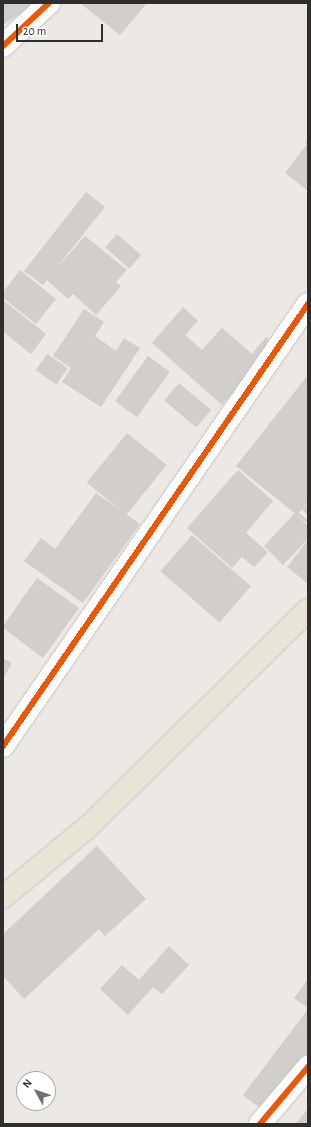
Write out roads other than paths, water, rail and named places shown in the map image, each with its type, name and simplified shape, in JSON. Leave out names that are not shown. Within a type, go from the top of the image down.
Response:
[{"type":"main road","points":[[3,897],[90,825],[308,610]]},
{"type":"street","points":[[3,46],[49,3]]},
{"type":"street","points":[[4,743],[308,304]]},
{"type":"street","points":[[260,1124],[308,1068]]}]
